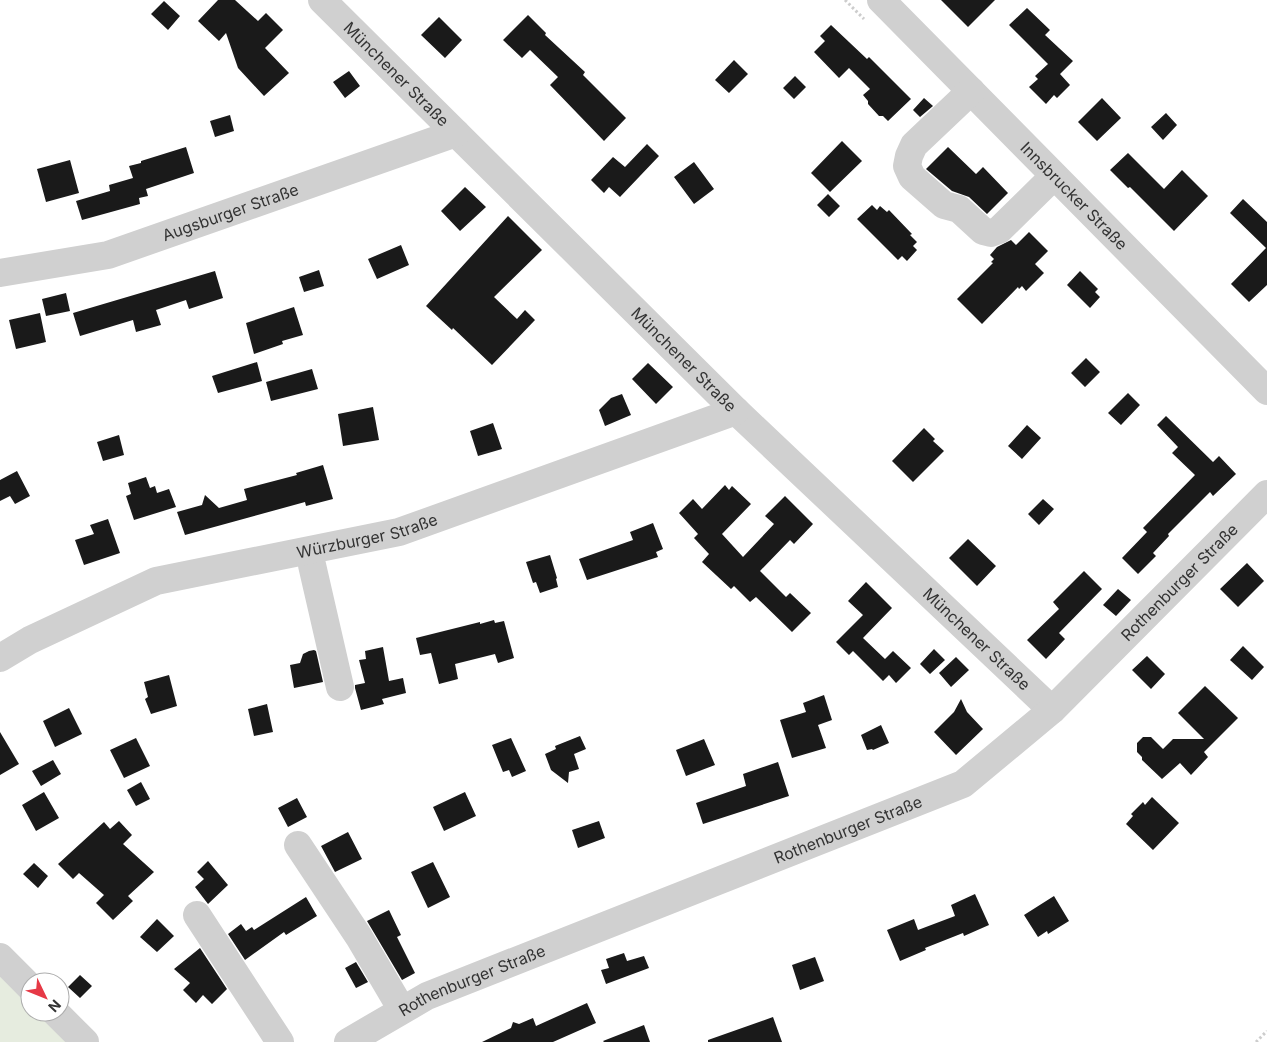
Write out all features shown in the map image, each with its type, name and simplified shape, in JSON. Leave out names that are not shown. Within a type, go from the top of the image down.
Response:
[{"type":"street","name":"Münchener Straße","points":[[322,0],[736,411],[1052,710]]},
{"type":"street","name":"Innsbrucker Straße","points":[[881,0],[1267,391]]},
{"type":"street","points":[[971,91],[914,145],[907,166],[912,177],[944,205],[959,209],[983,231],[991,233],[999,230],[1054,176]]},
{"type":"street","name":"Augsburger Straße","points":[[0,273],[108,255],[456,133]]},
{"type":"street","name":"Würzburger Straße","points":[[0,658],[30,640],[156,581],[400,532],[736,411]]},
{"type":"street","name":"Rothenburger Straße","points":[[348,1042],[427,996],[963,784],[1052,710],[1267,494]]},
{"type":"street","points":[[312,565],[340,687]]},
{"type":"street","points":[[298,845],[359,937],[402,1010]]},
{"type":"street","points":[[197,915],[280,1042]]},
{"type":"street","points":[[0,957],[20,977]]},
{"type":"street","points":[[65,1022],[85,1042]]},
{"type":"path","points":[[1256,1042],[1267,1031]]},
{"type":"shaded area","points":[[0,953],[20,972],[20,1022],[70,1022],[90,1042],[0,1042]]},
{"type":"building","points":[[218,0],[235,0],[258,21],[266,13],[283,30],[265,48],[289,73],[264,96],[238,68],[226,33],[219,41],[198,21]]},
{"type":"building","points":[[941,0],[995,0],[968,27]]},
{"type":"building","points":[[164,1],[180,16],[168,30],[151,14]]},
{"type":"building","points":[[1027,8],[1050,30],[1045,35],[1073,61],[1060,74],[1070,85],[1057,98],[1054,95],[1046,104],[1029,87],[1038,79],[1035,76],[1048,64],[1009,25]]},
{"type":"building","points":[[528,15],[546,33],[545,35],[585,72],[583,75],[626,118],[604,141],[550,85],[558,77],[530,50],[522,58],[503,40]]},
{"type":"building","points":[[439,17],[462,40],[445,58],[421,35]]},
{"type":"building","points":[[831,25],[867,59],[869,57],[911,99],[888,121],[883,116],[879,116],[868,104],[863,95],[870,89],[849,68],[839,78],[814,52],[825,41],[820,36]]},
{"type":"building","points":[[734,60],[748,74],[729,93],[715,80]]},
{"type":"building","points":[[349,71],[360,86],[345,98],[333,82]]},
{"type":"building","points":[[795,76],[806,87],[794,99],[783,88]]},
{"type":"building","points":[[924,98],[933,106],[920,117],[913,110]]},
{"type":"building","points":[[1102,98],[1121,118],[1097,141],[1078,122]]},
{"type":"building","points":[[1166,113],[1177,125],[1163,140],[1151,127]]},
{"type":"building","points":[[230,115],[234,131],[215,137],[210,121]]},
{"type":"building","points":[[842,141],[862,161],[830,192],[811,173]]},
{"type":"building","points":[[647,144],[659,156],[620,197],[609,187],[604,193],[591,180],[613,157],[625,167]]},
{"type":"building","points":[[186,147],[194,173],[146,189],[148,196],[139,198],[140,204],[82,220],[76,201],[110,191],[109,185],[133,178],[129,166]]},
{"type":"building","points":[[948,147],[976,174],[983,167],[1008,193],[987,214],[969,197],[952,191],[926,169]]},
{"type":"building","points":[[1128,153],[1164,189],[1182,170],[1208,196],[1174,231],[1110,170]]},
{"type":"building","points":[[70,160],[79,193],[46,202],[37,169]]},
{"type":"building","points":[[694,162],[714,189],[694,204],[674,177]]},
{"type":"building","points":[[465,187],[486,207],[460,231],[441,211]]},
{"type":"building","points":[[828,194],[840,206],[829,217],[817,205]]},
{"type":"building","points":[[1243,199],[1267,222],[1267,285],[1249,302],[1231,284],[1266,248],[1230,213]]},
{"type":"building","points":[[872,205],[877,210],[880,206],[887,212],[889,210],[912,234],[910,235],[917,242],[913,246],[917,250],[907,261],[902,256],[898,260],[857,219]]},
{"type":"building","points":[[508,216],[542,250],[494,297],[517,319],[525,310],[535,320],[492,365],[453,328],[452,330],[426,306]]},
{"type":"building","points":[[1029,232],[1048,251],[1035,264],[1044,273],[1026,291],[1022,286],[1019,289],[1018,287],[982,324],[957,299],[993,263],[991,262],[994,259],[990,255],[997,247],[1011,240],[1016,245]]},
{"type":"building","points":[[401,245],[409,265],[377,279],[368,259]]},
{"type":"building","points":[[319,270],[324,286],[304,292],[299,277]]},
{"type":"building","points":[[215,271],[223,298],[189,309],[186,300],[156,310],[161,325],[136,332],[133,320],[80,336],[73,313]]},
{"type":"building","points":[[1080,271],[1098,289],[1095,292],[1100,297],[1090,308],[1067,285]]},
{"type":"building","points":[[66,293],[70,311],[46,316],[42,299]]},
{"type":"building","points":[[294,307],[303,335],[282,341],[283,344],[254,354],[246,323]]},
{"type":"building","points":[[40,313],[46,342],[16,349],[9,320]]},
{"type":"building","points":[[1086,358],[1100,372],[1085,387],[1071,373]]},
{"type":"building","points":[[257,362],[262,381],[218,393],[212,376]]},
{"type":"building","points":[[648,363],[673,387],[656,404],[632,379]]},
{"type":"building","points":[[312,369],[318,389],[271,401],[266,382]]},
{"type":"building","points":[[1128,393],[1140,405],[1121,425],[1108,413]]},
{"type":"building","points":[[622,394],[631,415],[605,426],[599,410],[611,398]]},
{"type":"building","points":[[373,407],[379,440],[343,446],[338,414]]},
{"type":"building","points":[[1166,416],[1213,462],[1219,456],[1236,474],[1213,496],[1210,492],[1168,534],[1169,536],[1153,553],[1156,556],[1138,574],[1122,558],[1147,532],[1143,528],[1195,475],[1172,453],[1178,447],[1157,425]]},
{"type":"building","points":[[493,423],[502,449],[478,456],[470,431]]},
{"type":"building","points":[[1027,425],[1041,438],[1022,459],[1008,446]]},
{"type":"building","points":[[924,428],[935,439],[933,441],[944,451],[913,482],[892,461]]},
{"type":"building","points":[[119,435],[124,455],[103,461],[97,442]]},
{"type":"building","points":[[323,465],[333,499],[306,506],[305,502],[185,535],[177,512],[202,505],[205,495],[219,508],[247,500],[244,489],[297,475],[296,473]]},
{"type":"building","points":[[17,471],[30,496],[15,504],[10,496],[0,501],[0,480]]},
{"type":"building","points":[[146,477],[150,488],[155,486],[157,493],[169,489],[176,507],[134,520],[126,496],[131,494],[128,483]]},
{"type":"building","points":[[725,485],[729,490],[732,486],[751,504],[722,534],[743,557],[774,524],[765,516],[785,496],[813,524],[794,544],[790,540],[760,571],[786,597],[790,593],[811,613],[792,632],[756,597],[750,602],[734,586],[731,589],[702,562],[709,554],[694,538],[698,534],[679,513],[693,499],[702,509]]},
{"type":"building","points":[[1043,499],[1054,509],[1039,525],[1028,514]]},
{"type":"building","points":[[108,519],[120,553],[84,565],[75,540],[94,534],[90,525]]},
{"type":"building","points":[[653,523],[663,549],[656,552],[658,557],[587,580],[579,559],[633,540],[630,532]]},
{"type":"building","points":[[968,539],[996,566],[977,586],[949,558]]},
{"type":"building","points":[[550,555],[558,587],[540,593],[536,582],[533,583],[526,562]]},
{"type":"building","points":[[1247,563],[1264,581],[1238,607],[1220,589]]},
{"type":"building","points":[[1084,571],[1102,589],[1059,633],[1065,639],[1046,659],[1027,640],[1059,609],[1053,602]]},
{"type":"building","points":[[866,582],[892,608],[863,638],[885,659],[893,651],[911,668],[896,683],[889,675],[883,681],[853,651],[849,655],[836,642],[863,615],[848,601]]},
{"type":"building","points":[[1118,589],[1131,600],[1116,616],[1103,605]]},
{"type":"building","points":[[494,620],[495,623],[504,621],[514,658],[498,663],[495,654],[455,664],[458,679],[439,684],[431,653],[420,655],[416,638]]},
{"type":"building","points":[[1243,646],[1264,667],[1252,680],[1230,660]]},
{"type":"building","points":[[383,647],[389,681],[403,678],[406,693],[382,699],[384,704],[361,710],[355,688],[355,685],[365,683],[359,660],[366,659],[365,651]]},
{"type":"building","points":[[934,649],[945,660],[930,674],[920,664]]},
{"type":"building","points":[[316,651],[323,682],[294,688],[290,665],[300,663],[303,654]]},
{"type":"building","points":[[1147,656],[1165,674],[1151,689],[1132,670]]},
{"type":"building","points":[[956,657],[969,670],[951,687],[939,673]]},
{"type":"building","points":[[169,675],[177,706],[151,714],[145,699],[148,697],[144,682]]},
{"type":"building","points":[[1205,686],[1238,718],[1204,752],[1208,757],[1191,775],[1180,763],[1162,779],[1142,760],[1142,757],[1137,752],[1137,743],[1143,737],[1151,737],[1163,749],[1173,739],[1204,739],[1178,713]]},
{"type":"building","points":[[824,695],[832,720],[818,725],[826,748],[792,758],[780,720],[806,712],[803,703]]},
{"type":"building","points":[[961,699],[967,712],[983,729],[956,755],[934,732],[954,712]]},
{"type":"building","points":[[267,704],[273,732],[254,736],[248,709]]},
{"type":"building","points":[[69,708],[82,734],[55,747],[43,721]]},
{"type":"building","points":[[881,725],[889,743],[873,750],[867,750],[861,735]]},
{"type":"building","points":[[0,732],[19,764],[0,775]]},
{"type":"building","points":[[580,736],[586,749],[574,754],[579,769],[569,772],[568,783],[551,770],[545,754],[556,749],[555,746]]},
{"type":"building","points":[[136,738],[150,766],[124,778],[110,750]]},
{"type":"building","points":[[511,738],[526,771],[512,777],[509,770],[503,772],[492,745]]},
{"type":"building","points":[[704,739],[715,765],[686,776],[676,750]]},
{"type":"building","points":[[53,760],[61,774],[41,786],[32,771]]},
{"type":"building","points":[[778,762],[789,796],[703,824],[696,803],[746,786],[743,774]]},
{"type":"building","points":[[141,782],[150,799],[136,806],[127,790]]},
{"type":"building","points":[[44,792],[59,818],[36,831],[22,805]]},
{"type":"building","points":[[465,792],[476,816],[444,831],[433,807]]},
{"type":"building","points":[[1152,797],[1179,823],[1153,850],[1126,824],[1133,816],[1131,814],[1143,802],[1145,805]]},
{"type":"building","points":[[297,798],[307,817],[288,827],[278,808]]},
{"type":"building","points":[[119,821],[132,835],[123,844],[154,872],[128,896],[133,901],[113,920],[96,903],[104,895],[79,873],[73,879],[58,864],[104,822],[110,829]]},
{"type":"building","points":[[599,821],[605,838],[578,848],[572,830]]},
{"type":"building","points":[[348,832],[362,859],[335,872],[321,846]]},
{"type":"building","points":[[208,861],[228,885],[208,904],[195,887],[204,879],[197,872]]},
{"type":"building","points":[[433,862],[450,897],[428,908],[411,872]]},
{"type":"building","points":[[34,863],[48,876],[38,888],[23,874]]},
{"type":"building","points":[[975,894],[989,925],[964,936],[963,933],[925,948],[926,950],[900,961],[887,930],[914,919],[918,930],[955,916],[951,905]]},
{"type":"building","points":[[1054,896],[1069,921],[1048,934],[1047,931],[1038,937],[1024,915]]},
{"type":"building","points":[[306,897],[317,916],[286,935],[284,932],[245,960],[228,934],[241,924],[246,931],[252,927],[254,930]]},
{"type":"building","points":[[389,910],[401,935],[397,937],[415,973],[402,980],[367,921]]},
{"type":"building","points":[[157,919],[174,936],[157,952],[140,937]]},
{"type":"building","points":[[200,948],[227,989],[212,1004],[203,995],[196,1003],[183,990],[190,983],[174,969]]},
{"type":"building","points":[[624,953],[627,961],[644,956],[649,968],[606,984],[601,970],[609,968],[606,959]]},
{"type":"building","points":[[815,957],[824,981],[800,990],[792,965]]},
{"type":"building","points":[[356,962],[368,982],[356,988],[345,968]]},
{"type":"building","points":[[80,975],[92,986],[80,998],[70,989],[70,985]]},
{"type":"building","points":[[587,1003],[596,1023],[553,1042],[482,1042],[511,1028],[513,1022],[519,1024],[533,1018],[536,1026]]},
{"type":"building","points":[[773,1017],[782,1042],[708,1042],[708,1040]]},
{"type":"building","points":[[644,1025],[650,1042],[603,1041]]}]
